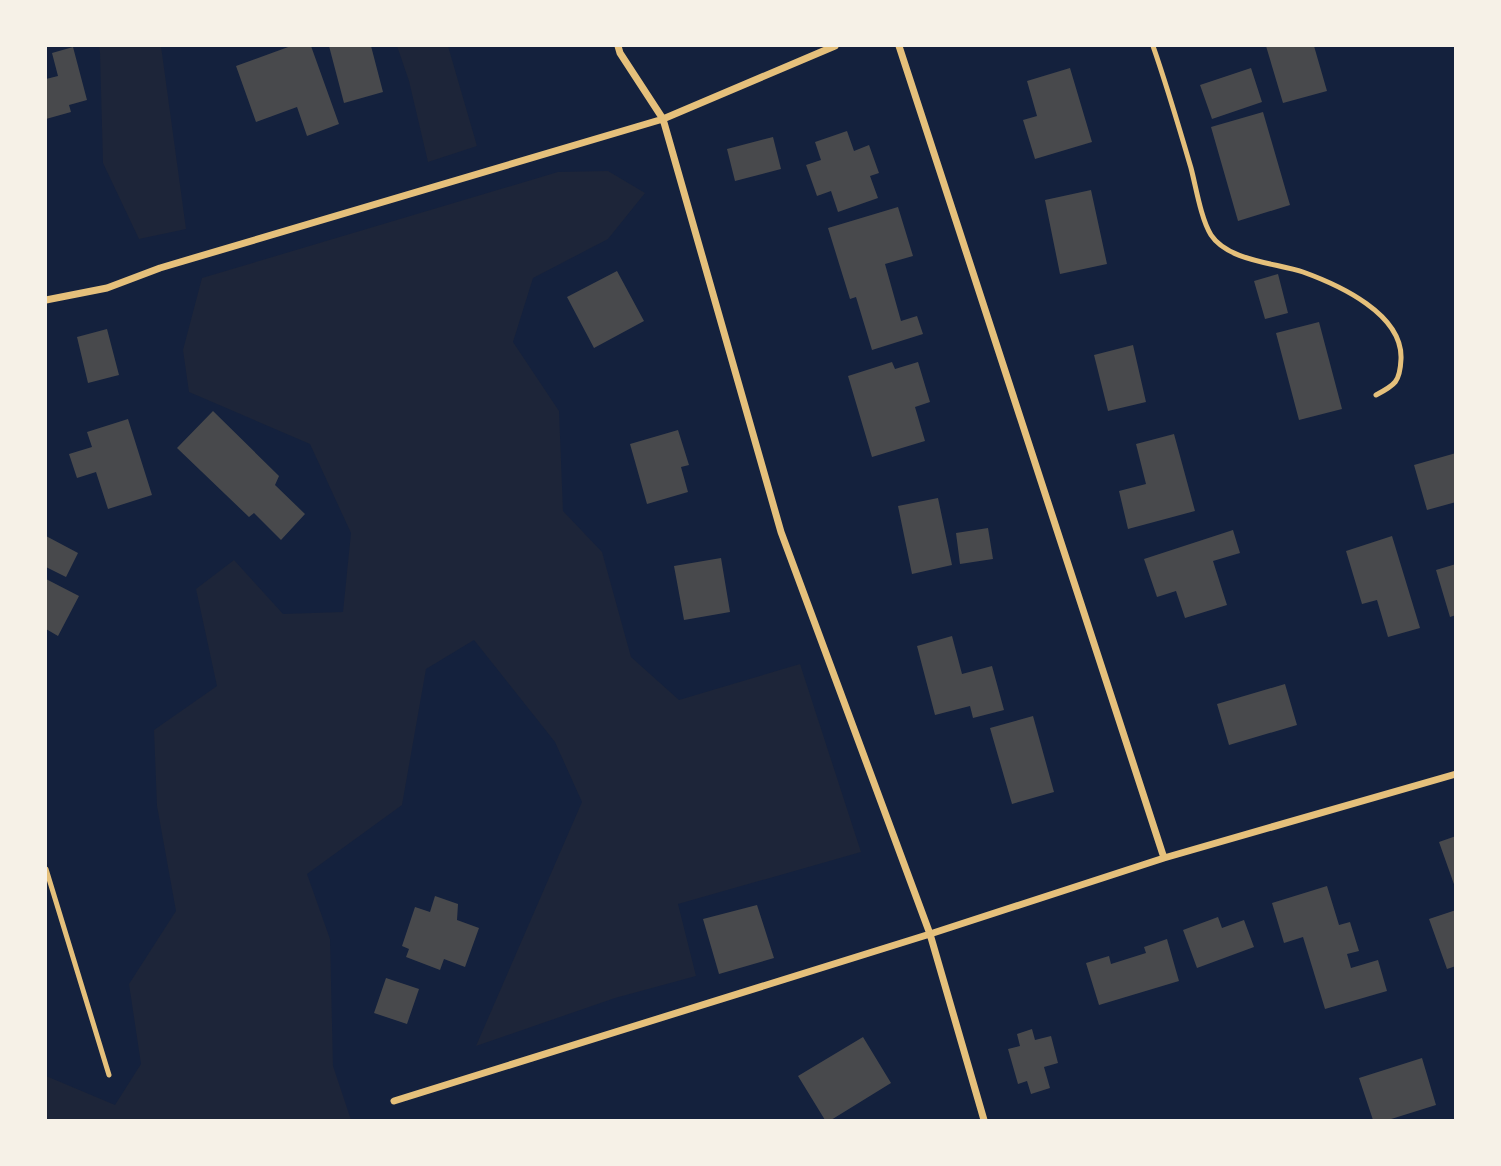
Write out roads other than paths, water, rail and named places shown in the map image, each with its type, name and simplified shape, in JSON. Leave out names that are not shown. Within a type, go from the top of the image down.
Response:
[{"type":"street","points":[[618,46],[663,119],[781,532],[930,934],[982,1120]]},
{"type":"street","points":[[46,300],[107,288],[160,268],[663,119],[835,46]]},
{"type":"street","points":[[899,46],[1164,858]]},
{"type":"street","points":[[394,1101],[1164,858],[1455,774]]},
{"type":"lane","points":[[1153,46],[1211,234],[1224,248],[1304,272],[1357,296],[1380,314],[1396,334],[1401,353],[1401,374],[1392,386],[1376,395]]},
{"type":"lane","points":[[46,869],[109,1075]]}]
